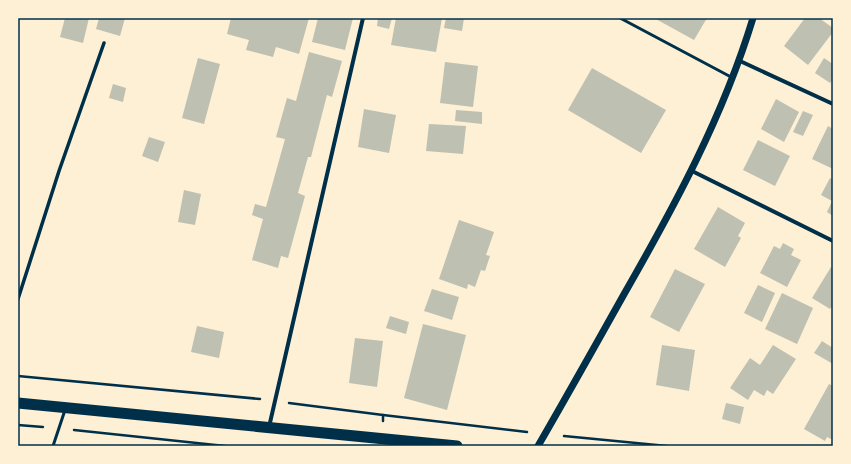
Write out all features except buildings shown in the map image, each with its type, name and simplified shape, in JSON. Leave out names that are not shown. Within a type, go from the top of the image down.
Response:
[{"type":"highway","points":[[18,403],[457,446]]},
{"type":"street","points":[[269,428],[363,18]]},
{"type":"street","points":[[538,446],[641,265],[692,171],[740,61],[753,18]]},
{"type":"street","points":[[18,299],[58,171],[104,42]]},
{"type":"street","points":[[740,61],[833,104]]},
{"type":"street","points":[[692,171],[833,241]]},
{"type":"lane","points":[[620,18],[733,78]]},
{"type":"lane","points":[[53,446],[65,408]]},
{"type":"path","points":[[18,376],[275,401],[383,415],[381,439]]},
{"type":"path","points":[[18,425],[224,446]]}]
